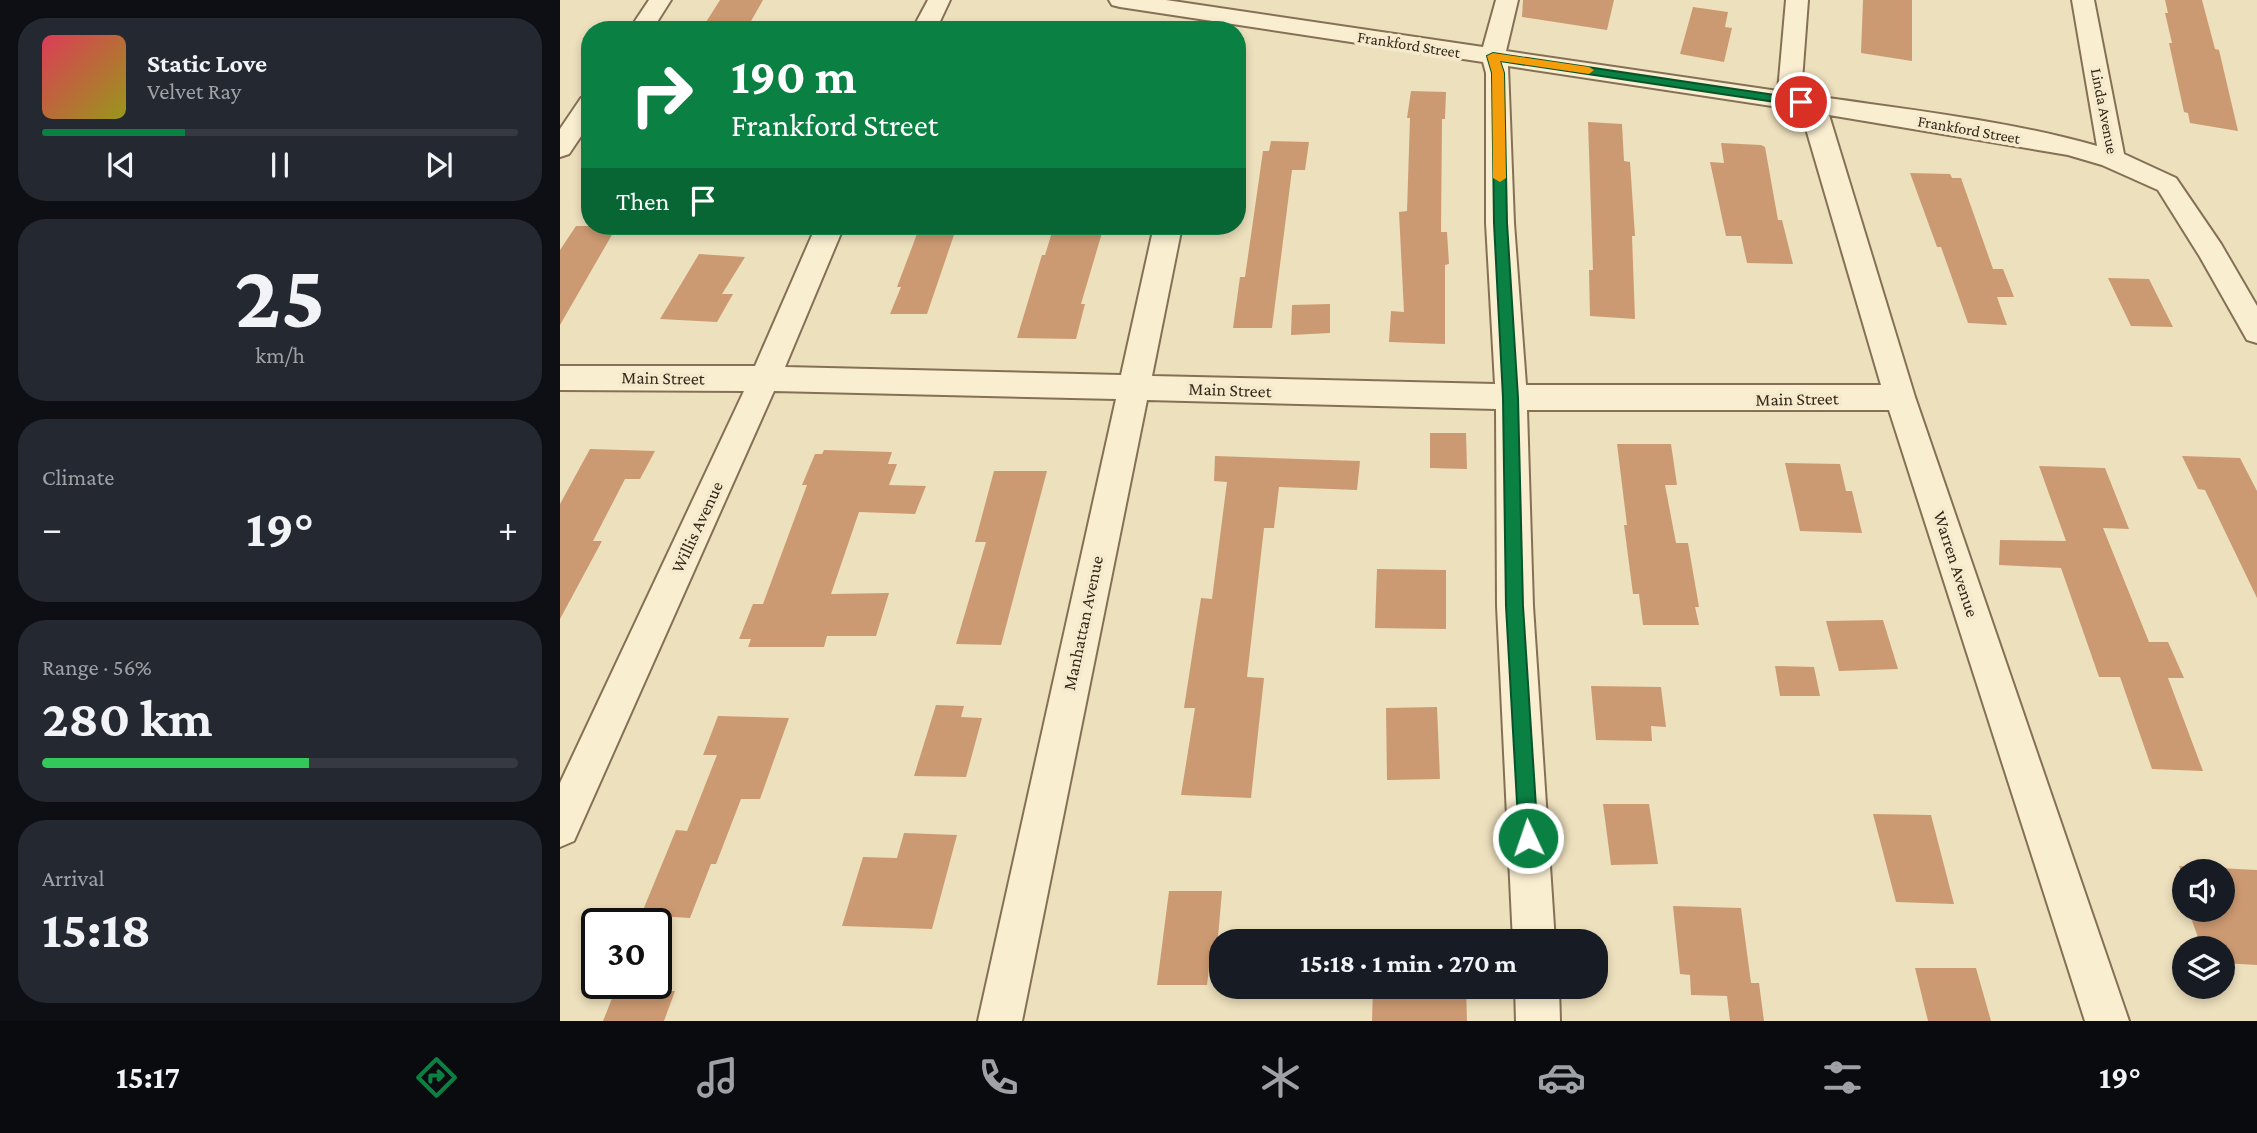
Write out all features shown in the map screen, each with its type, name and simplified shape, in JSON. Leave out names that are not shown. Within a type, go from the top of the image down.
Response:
[{"type":"street","points":[[646,21],[660,0]]},
{"type":"street","points":[[928,21],[939,0]]},
{"type":"street","name":"Frankford Street","points":[[1120,0],[1801,102],[2070,147],[2111,159]]},
{"type":"street","points":[[1507,0],[1493,56],[1498,73],[1500,223],[1511,398],[1515,606],[1533,929]]},
{"type":"street","name":"Warren Avenue","points":[[1797,0],[1791,89],[1817,122],[1900,397],[2107,1021]]},
{"type":"street","name":"Linda Avenue","points":[[2083,0],[2110,140],[2111,159],[2167,184],[2211,251],[2257,332]]},
{"type":"street","points":[[560,148],[581,117]]},
{"type":"street","name":"Willis Avenue","points":[[560,827],[764,380],[826,235]]},
{"type":"street","name":"Manhattan Avenue","points":[[1000,1021],[1166,235]]},
{"type":"street","name":"Main Street","points":[[560,378],[1133,387],[1511,398],[1782,400],[1900,397]]},
{"type":"street","points":[[1537,999],[1538,1021]]},
{"type":"building","points":[[720,0],[763,0],[751,21],[707,21]]},
{"type":"building","points":[[1523,0],[1614,0],[1607,30],[1522,17]]},
{"type":"building","points":[[1863,0],[1912,0],[1912,61],[1861,53]]},
{"type":"building","points":[[2165,0],[2202,0],[2215,49],[2219,50],[2238,131],[2190,123],[2188,113],[2184,112],[2169,43],[2172,43]]},
{"type":"building","points":[[1693,7],[1728,12],[1725,27],[1732,28],[1724,62],[1680,54]]},
{"type":"building","points":[[1411,91],[1446,92],[1445,119],[1442,119],[1441,232],[1447,232],[1449,264],[1445,265],[1445,344],[1389,342],[1391,311],[1404,312],[1399,212],[1407,211],[1410,118],[1407,118]]},
{"type":"building","points":[[1588,122],[1622,124],[1624,161],[1630,162],[1635,236],[1632,236],[1635,319],[1590,316],[1589,270],[1593,270]]},
{"type":"building","points":[[1271,141],[1309,142],[1305,170],[1292,170],[1272,328],[1233,328],[1240,277],[1245,277],[1263,151],[1269,151]]},
{"type":"building","points":[[1721,143],[1765,147],[1778,220],[1782,220],[1793,264],[1747,263],[1741,236],[1726,236],[1710,162],[1724,163]]},
{"type":"building","points":[[1910,173],[1950,174],[1952,178],[1961,178],[1993,269],[2003,269],[2014,297],[1997,297],[2007,325],[1968,323],[1941,247],[1937,247]]},
{"type":"building","points":[[576,226],[581,226],[581,235],[612,235],[560,325],[560,250]]},
{"type":"building","points":[[917,235],[954,235],[927,314],[890,314],[901,287],[897,287]]},
{"type":"building","points":[[1051,235],[1101,235],[1081,304],[1085,304],[1076,339],[1017,338],[1042,255],[1045,255]]},
{"type":"building","points":[[699,254],[745,257],[722,294],[733,294],[717,322],[660,319]]},
{"type":"building","points":[[2108,278],[2149,279],[2173,327],[2131,326]]},
{"type":"building","points":[[1330,304],[1330,333],[1291,335],[1292,305]]},
{"type":"building","points":[[1430,433],[1466,433],[1467,469],[1430,468]]},
{"type":"building","points":[[1617,444],[1671,444],[1677,485],[1665,485],[1676,543],[1688,543],[1699,607],[1695,607],[1699,625],[1643,625],[1639,594],[1633,594]]},
{"type":"building","points":[[590,449],[655,451],[640,479],[625,479],[593,541],[602,541],[560,619],[560,504]]},
{"type":"building","points":[[824,450],[892,452],[888,464],[897,464],[889,485],[926,486],[915,514],[859,512],[831,594],[889,593],[876,636],[827,636],[824,647],[748,647],[751,639],[739,639],[753,604],[763,604],[807,485],[802,485],[815,454],[822,454]]},
{"type":"building","points":[[1215,456],[1360,461],[1357,490],[1279,487],[1274,528],[1264,528],[1247,677],[1264,678],[1251,798],[1181,795],[1195,708],[1184,708],[1201,598],[1212,599],[1227,482],[1214,481]]},
{"type":"building","points":[[2182,456],[2240,458],[2257,491],[2257,598],[2205,490],[2198,489]]},
{"type":"building","points":[[1785,463],[1840,464],[1846,491],[1852,491],[1862,533],[1800,531]]},
{"type":"building","points":[[2039,466],[2105,468],[2129,529],[2103,528],[2149,642],[2168,642],[2184,678],[2168,678],[2203,771],[2152,769],[2120,677],[2099,677],[2061,568],[1999,565],[2000,540],[2066,541]]},
{"type":"building","points":[[994,471],[1047,471],[1001,645],[956,644],[986,542],[975,542]]},
{"type":"building","points":[[1377,569],[1446,570],[1446,629],[1375,628]]},
{"type":"building","points":[[1883,620],[1898,669],[1839,671],[1826,621]]},
{"type":"building","points":[[1775,666],[1814,667],[1820,696],[1780,696]]},
{"type":"building","points":[[1591,686],[1661,687],[1666,727],[1651,726],[1652,741],[1596,740]]},
{"type":"building","points":[[936,705],[964,706],[961,717],[982,718],[966,777],[914,776]]},
{"type":"building","points":[[1437,707],[1440,779],[1387,780],[1386,708]]},
{"type":"building","points":[[718,716],[789,718],[760,799],[741,799],[716,864],[711,864],[690,918],[672,917],[672,908],[644,908],[676,830],[687,831],[717,755],[703,755]]},
{"type":"building","points":[[1603,804],[1649,804],[1658,864],[1611,865]]},
{"type":"building","points":[[1873,814],[1931,815],[1954,904],[1896,902]]},
{"type":"building","points":[[904,833],[957,835],[932,929],[842,926],[863,857],[897,858]]},
{"type":"building","points":[[2235,869],[2257,870],[2257,965],[2235,964],[2235,936],[2198,936],[2192,922],[2235,922]]},
{"type":"building","points":[[1169,891],[1222,891],[1219,929],[1209,929],[1207,985],[1157,985]]},
{"type":"building","points":[[1673,906],[1741,908],[1751,983],[1759,983],[1764,1021],[1730,1021],[1727,996],[1691,995],[1690,975],[1680,974]]},
{"type":"building","points":[[1915,968],[1976,968],[1991,1021],[1928,1021]]},
{"type":"building","points":[[672,991],[675,991],[664,1021],[603,1021],[612,999],[672,999]]},
{"type":"building","points":[[1373,999],[1466,999],[1467,1021],[1372,1021]]},
{"type":"slow traffic","points":[[1500,178],[1498,73],[1493,56],[1589,70]]},
{"type":"route","points":[[1528,838],[1515,606],[1511,398],[1500,223],[1498,73],[1493,56],[1801,102]]}]
